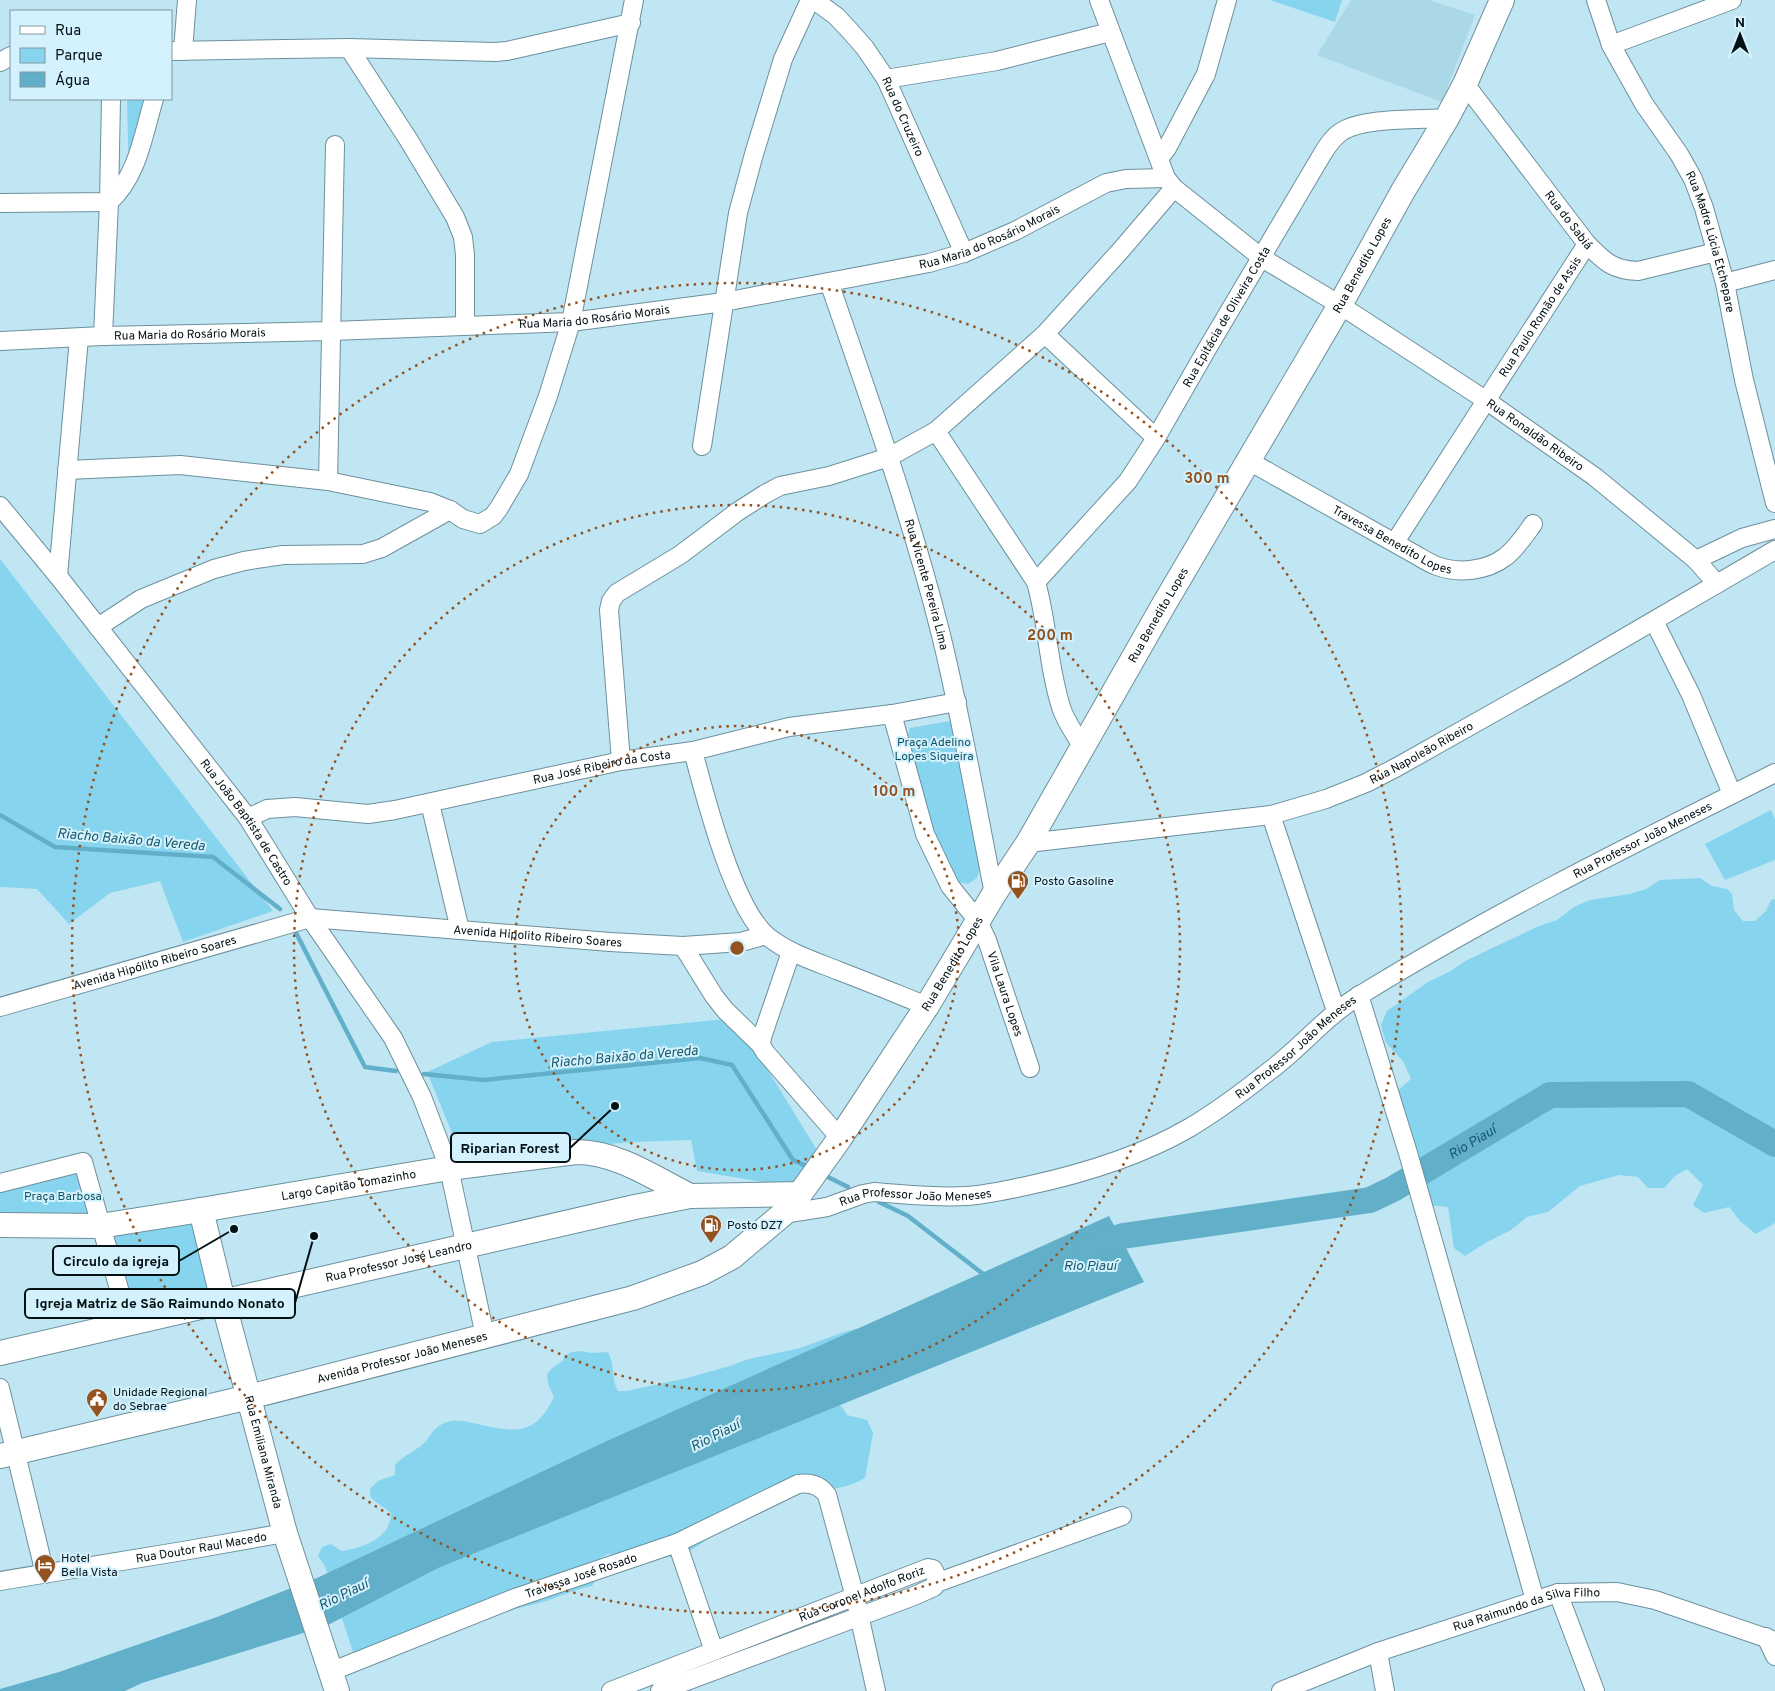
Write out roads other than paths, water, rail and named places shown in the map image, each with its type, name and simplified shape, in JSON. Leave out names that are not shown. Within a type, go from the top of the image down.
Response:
[{"type":"main road","name":"Rua Benedito Lopes","points":[[783,1214],[800,1194],[840,1138],[927,1006],[994,894],[1028,843],[1247,460],[1340,305],[1403,191],[1447,118],[1465,84],[1502,0]]},
{"type":"main road","name":"Largo Capitão Tomazinho","points":[[0,1225],[100,1226],[449,1168],[576,1152],[592,1152],[623,1162],[690,1196]]},
{"type":"main road","name":"Rua Professor José Leandro","points":[[0,1353],[690,1196],[800,1194]]},
{"type":"main road","name":"Rua Emiliana Miranda","points":[[201,1210],[223,1301],[285,1533],[334,1681]]},
{"type":"main road","name":"Avenida Professor João Meneses","points":[[8,1454],[249,1397],[633,1298],[702,1273],[732,1257],[783,1214]]},
{"type":"street","points":[[187,0],[177,51],[349,48],[473,52],[507,51],[630,23]]},
{"type":"street","points":[[67,470],[180,465],[328,481],[430,502],[450,510],[463,519],[480,524],[492,516],[505,499],[519,474],[548,396],[571,322],[634,0]]},
{"type":"street","points":[[702,446],[738,213],[783,59],[812,0]]},
{"type":"street","name":"Rua do Cruzeiro","points":[[812,0],[836,16],[851,32],[865,48],[886,79],[937,188],[964,253]]},
{"type":"street","points":[[621,761],[609,610],[611,601],[617,593],[680,555],[737,512],[780,486],[829,476],[889,457],[936,431],[1044,334],[1121,250],[1170,183],[1159,159],[1099,0]]},
{"type":"street","points":[[1159,159],[1167,148],[1206,74],[1228,0]]},
{"type":"street","name":"Rua Madre Lúcia Etchepare","points":[[1596,0],[1611,45],[1644,104],[1680,154],[1693,179],[1704,208],[1725,283],[1744,380],[1775,503]]},
{"type":"street","points":[[1611,45],[1732,0]]},
{"type":"street","points":[[886,79],[997,60],[1110,32]]},
{"type":"street","points":[[349,48],[456,217],[463,237],[466,255],[465,325]]},
{"type":"street","name":"Rua do Sabiá","points":[[1465,84],[1586,244],[1607,263],[1625,271],[1638,271],[1716,252]]},
{"type":"street","points":[[103,336],[110,100]]},
{"type":"street","points":[[0,203],[108,202],[119,193],[126,183],[136,162],[154,100]]},
{"type":"street","name":"Rua Epitácia de Oliveira Costa","points":[[1036,582],[1128,481],[1156,438],[1323,152],[1333,139],[1341,132],[1355,126],[1372,123],[1447,118]]},
{"type":"street","points":[[328,481],[334,145]]},
{"type":"street","name":"Rua Maria do Rosário Morais","points":[[0,342],[103,336],[332,331],[571,322],[724,302],[929,263],[964,253],[1014,231],[1106,183],[1126,179],[1170,183]]},
{"type":"street","name":"Rua Ronaldão Ribeiro","points":[[1170,183],[1262,258],[1340,305],[1487,401],[1595,477],[1696,560],[1717,584]]},
{"type":"street","name":"Rua Paulo Romão de Assis","points":[[1395,542],[1586,244]]},
{"type":"street","points":[[1725,283],[1775,270]]},
{"type":"street","name":"Rua Vicente Pereira Lima","points":[[828,282],[889,457],[928,589],[957,702],[994,894]]},
{"type":"street","points":[[1044,334],[1156,438]]},
{"type":"street","points":[[58,576],[79,338]]},
{"type":"street","points":[[936,431],[1036,582],[1058,697],[1069,724],[1083,747]]},
{"type":"street","name":"Travessa Benedito Lopes","points":[[1247,460],[1437,566],[1451,570],[1477,569],[1495,563],[1506,556],[1533,524]]},
{"type":"street","name":"Rua João Baptista de Castro","points":[[0,506],[58,576],[248,818],[310,918],[393,1038],[422,1097],[449,1168],[485,1336]]},
{"type":"street","points":[[98,627],[141,599],[214,569],[244,561],[283,555],[363,554],[382,548],[450,510]]},
{"type":"street","points":[[1696,560],[1742,538],[1775,529]]},
{"type":"street","name":"Rua Napoleão Ribeiro","points":[[1028,843],[1271,816],[1326,799],[1366,783],[1397,767],[1654,622],[1775,550]]},
{"type":"street","points":[[1654,622],[1691,695],[1732,794]]},
{"type":"street","name":"Rua José Ribeiro da Costa","points":[[248,818],[267,809],[295,807],[368,814],[430,803],[507,784],[621,761],[693,751],[789,727],[892,714],[957,702]]},
{"type":"street","points":[[892,714],[925,834],[950,886],[978,921]]},
{"type":"street","points":[[693,751],[706,802],[731,871],[749,910],[766,935],[791,952],[927,1006]]},
{"type":"street","name":"Rua Professor João Meneses","points":[[783,1214],[827,1207],[874,1192],[963,1196],[987,1194],[1047,1181],[1119,1160],[1152,1146],[1189,1128],[1232,1099],[1271,1070],[1336,1011],[1359,995],[1456,938],[1553,885],[1775,772]]},
{"type":"street","points":[[430,803],[460,930]]},
{"type":"street","points":[[1271,816],[1336,1011]]},
{"type":"street","name":"Avenida Hipolito Ribeiro Soares","points":[[310,918],[683,946],[741,942],[766,935]]},
{"type":"street","name":"Avenida Hipólito Ribeiro Soares","points":[[0,1006],[310,918]]},
{"type":"street","name":"Vila Laura Lopes","points":[[978,921],[987,940],[1030,1068]]},
{"type":"street","points":[[683,946],[714,996],[725,1010],[762,1045],[765,1052],[840,1138]]},
{"type":"street","points":[[762,1045],[765,1027],[791,952]]},
{"type":"street","points":[[1359,995],[1408,1153],[1535,1600]]},
{"type":"street","points":[[0,1183],[83,1162],[129,1324]]},
{"type":"street","points":[[0,1388],[8,1454],[45,1574]]},
{"type":"street","name":"Travessa José Rosado","points":[[334,1681],[515,1598],[677,1543],[798,1484],[814,1484],[827,1495],[855,1597]]},
{"type":"street","points":[[936,1583],[1122,1516]]},
{"type":"street","name":"Rua Doutor Raul Macedo","points":[[0,1581],[183,1552],[285,1533]]},
{"type":"street","points":[[677,1543],[714,1651]]},
{"type":"street","name":"Rua Coronel Adolfo Roriz","points":[[617,1690],[931,1567],[935,1572],[936,1583],[931,1589],[660,1691]]},
{"type":"street","name":"Rua Raimundo da Silva Filho","points":[[1281,1691],[1378,1652],[1558,1593],[1593,1591],[1636,1595],[1771,1639]]},
{"type":"street","points":[[1558,1593],[1595,1691]]},
{"type":"street","points":[[855,1597],[876,1691]]},
{"type":"street","points":[[744,1639],[752,1657]]},
{"type":"street","points":[[1771,1639],[1775,1656]]},
{"type":"street","points":[[1378,1652],[1385,1691]]},
{"type":"water","name":"Rio Piauí","points":[[1109,1216],[1144,1282],[438,1568],[326,1626],[142,1683],[125,1691],[0,1691],[0,1689],[59,1672],[217,1617],[317,1578],[607,1441]]},
{"type":"waterway","name":"Riacho Baixão da Vereda","points":[[0,815],[55,847],[213,857],[280,909]]},
{"type":"waterway","name":"Riacho Baixão da Vereda","points":[[294,929],[365,1067],[396,1071]]},
{"type":"waterway","name":"Riacho Baixão da Vereda","points":[[424,1074],[484,1080],[700,1058],[732,1065],[793,1160],[804,1165]]},
{"type":"waterway","name":"Rio Piauí","points":[[1086,1248],[1123,1236],[1370,1200],[1393,1189],[1550,1095],[1688,1094],[1775,1144]]},
{"type":"waterway","name":"Riacho Baixão da Vereda","points":[[828,1177],[848,1187]]},
{"type":"waterway","name":"Riacho Baixão da Vereda","points":[[879,1202],[908,1216],[987,1277]]},
{"type":"place","name":"Posto Gasoline","points":[[1018,900]]},
{"type":"place","name":"Riparian Forest","points":[[615,1106]]},
{"type":"place","name":"Circulo da igreja","points":[[234,1229]]},
{"type":"place","name":"Igreja Matriz de São Raimundo Nonato","points":[[314,1236]]},
{"type":"place","name":"Posto DZ7","points":[[711,1244]]},
{"type":"place","name":"Unidade Regional do Sebrae","points":[[97,1418]]},
{"type":"place","name":"Hotel Bella Vista","points":[[45,1584]]},
{"type":"park label","name":"Praça Adelino Lopes Siqueira","points":[[934,749]]},
{"type":"park label","name":"Praça Barbosa","points":[[63,1196]]}]
